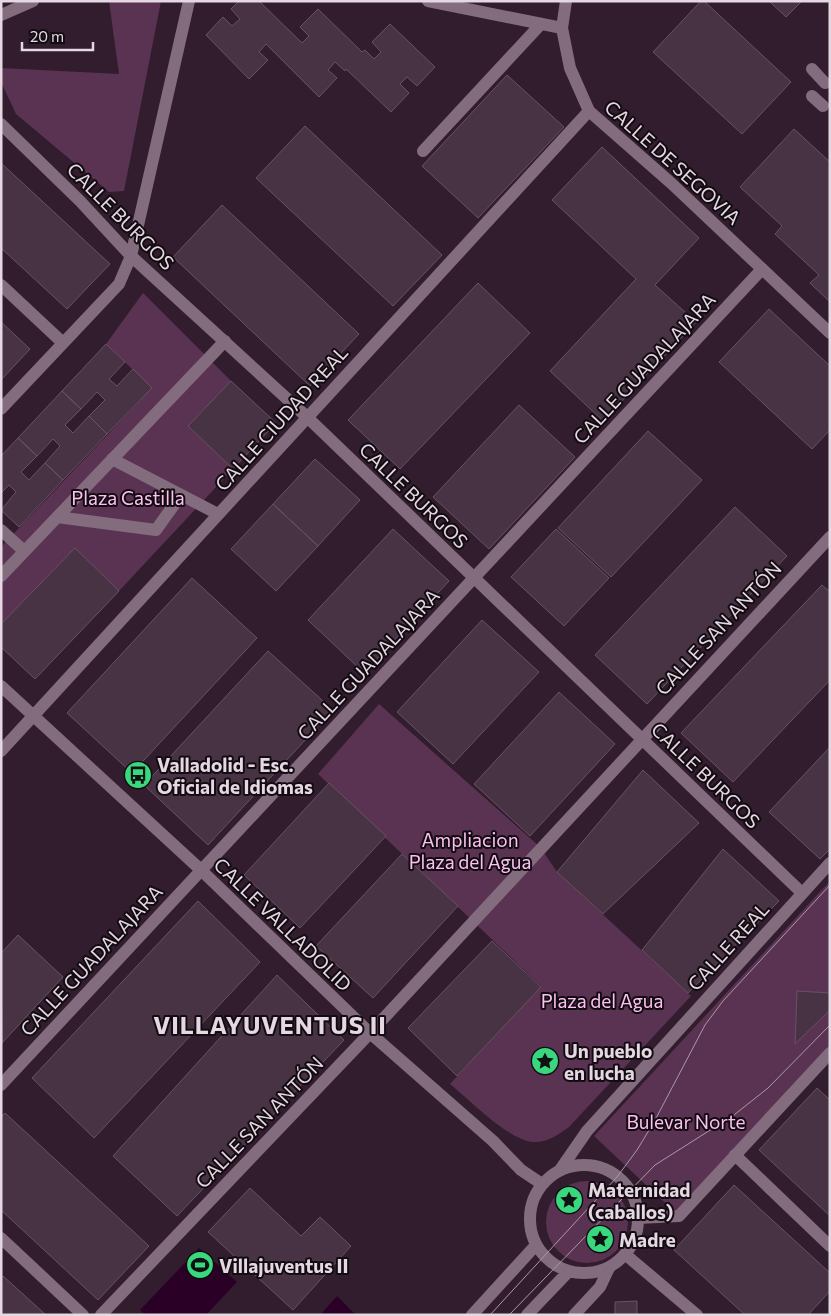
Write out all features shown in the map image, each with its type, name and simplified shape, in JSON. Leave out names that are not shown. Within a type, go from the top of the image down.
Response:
[{"type":"street","points":[[1,16],[33,1]]},
{"type":"street","points":[[1,409],[118,284],[131,256],[189,1]]},
{"type":"street","points":[[428,1],[562,28]]},
{"type":"street","name":"CALLE DE SEGOVIA","points":[[566,1],[562,28],[570,68],[589,111],[671,183],[830,333]]},
{"type":"street","points":[[423,151],[541,24]]},
{"type":"street","points":[[812,69],[825,83]]},
{"type":"street","points":[[812,96],[823,106]]},
{"type":"street","name":"CALLE CIUDAD REAL","points":[[1,751],[589,111]]},
{"type":"street","name":"CALLE BURGOS","points":[[1,124],[80,201],[131,256],[307,417],[802,893]]},
{"type":"street","name":"CALLE GUADALAJARA","points":[[1,1085],[762,269]]},
{"type":"street","points":[[1,285],[63,343]]},
{"type":"street","points":[[1,576],[224,341]]},
{"type":"street","points":[[112,459],[218,514]]},
{"type":"street","points":[[57,516],[156,530],[181,494]]},
{"type":"street","points":[[1,530],[24,551]]},
{"type":"street","name":"CALLE SAN ANTÓN","points":[[101,1315],[370,1033],[640,739],[828,544]]},
{"type":"street","name":"CALLE VALLADOLID","points":[[1,686],[201,870],[370,1033],[493,1141],[521,1170],[542,1184]]},
{"type":"street","name":"CALLE REAL","points":[[560,1170],[586,1131],[830,863]]},
{"type":"street","points":[[638,1218],[679,1216],[829,1056]]},
{"type":"street","points":[[736,1155],[830,1246]]},
{"type":"street","points":[[590,1165],[604,1169],[618,1177],[629,1189],[636,1203],[638,1218],[633,1244],[626,1255],[609,1268],[582,1274],[568,1272],[550,1262],[536,1245],[530,1230],[530,1213],[534,1198],[542,1184],[560,1170],[590,1165]]},
{"type":"street","points":[[1,1238],[83,1315]]},
{"type":"street","points":[[472,1315],[536,1245]]},
{"type":"street","points":[[626,1255],[697,1315]]},
{"type":"street","points":[[574,1315],[600,1287],[609,1268]]},
{"type":"street","points":[[527,1315],[568,1272]]},
{"type":"green space","points":[[109,1],[161,1],[124,191],[109,192],[16,114],[1,82],[1,68],[119,74]]},
{"type":"green space","name":"Plaza Castilla","points":[[143,293],[231,381],[188,426],[233,469],[119,591],[75,548],[1,624],[1,547],[152,388],[106,344]]},
{"type":"green space","name":"Plaza del Agua","points":[[379,704],[540,847],[557,872],[691,996],[569,1127],[548,1140],[533,1142],[523,1140],[512,1134],[450,1084],[541,986],[318,774]]},
{"type":"green space","name":"Bulevar Norte","points":[[830,881],[830,1047],[679,1216],[594,1136]]},
{"type":"green space","points":[[579,1181],[595,1181],[610,1188],[621,1199],[628,1214],[625,1238],[616,1251],[595,1263],[579,1263],[564,1256],[553,1245],[546,1230],[546,1214],[553,1199],[564,1188]]},
{"type":"shaded area","name":"Villajuventus II","points":[[199,1248],[237,1282],[206,1315],[145,1315],[140,1310]]},
{"type":"shaded area","name":"Villajuventus II","points":[[337,1296],[356,1315],[320,1315]]},
{"type":"building","points":[[239,1],[259,1],[302,43],[309,36],[300,27],[318,9],[362,52],[365,50],[374,59],[381,52],[372,42],[390,24],[435,67],[417,86],[407,77],[400,84],[409,93],[391,112],[346,69],[345,71],[335,62],[328,70],[337,78],[319,97],[266,44],[259,52],[268,60],[249,79],[206,35],[223,17],[232,26],[240,19],[231,9]]},
{"type":"building","points":[[701,1],[704,1],[791,82],[742,134],[653,52]]},
{"type":"building","points":[[769,1],[802,1],[786,17]]},
{"type":"building","points":[[507,75],[564,127],[478,218],[422,166]]},
{"type":"building","points":[[305,126],[442,255],[393,306],[256,178]]},
{"type":"building","points":[[794,129],[830,162],[830,302],[810,283],[819,275],[775,234],[782,226],[740,187]]},
{"type":"building","points":[[602,147],[699,238],[655,285],[696,322],[603,421],[550,371],[636,279],[552,200]]},
{"type":"building","points":[[1,163],[110,264],[67,309],[1,248]]},
{"type":"building","points":[[222,205],[359,334],[310,386],[173,257]]},
{"type":"building","points":[[478,283],[530,333],[400,469],[348,420]]},
{"type":"building","points":[[769,309],[830,366],[830,430],[812,449],[719,362]]},
{"type":"building","points":[[1,322],[30,349],[1,380]]},
{"type":"building","points":[[106,344],[125,362],[109,379],[117,386],[133,369],[152,388],[107,434],[89,416],[105,400],[97,392],[81,409],[62,391]]},
{"type":"building","points":[[231,381],[276,423],[233,469],[188,426]]},
{"type":"building","points":[[62,391],[81,409],[65,425],[73,433],[89,416],[107,434],[63,480],[45,463],[60,446],[53,439],[37,456],[18,438]]},
{"type":"building","points":[[519,405],[575,457],[489,549],[433,497]]},
{"type":"building","points":[[648,431],[702,480],[611,577],[558,528]]},
{"type":"building","points":[[18,438],[37,456],[21,472],[29,480],[45,463],[63,480],[19,527],[1,510],[16,492],[9,485],[1,493],[1,456]]},
{"type":"building","points":[[315,459],[360,500],[318,546],[273,504]]},
{"type":"building","points":[[273,504],[318,546],[276,591],[231,549]]},
{"type":"building","points":[[735,507],[787,556],[647,704],[595,655]]},
{"type":"building","points":[[393,529],[449,581],[364,673],[308,620]]},
{"type":"building","points":[[556,529],[609,578],[564,626],[511,577]]},
{"type":"building","points":[[75,548],[119,591],[35,679],[1,647],[1,624]]},
{"type":"building","points":[[192,578],[257,638],[132,773],[67,713]]},
{"type":"building","points":[[822,585],[830,592],[830,680],[733,782],[681,733]]},
{"type":"building","points":[[482,620],[539,672],[453,764],[397,712]]},
{"type":"building","points":[[268,651],[333,710],[208,845],[144,785]]},
{"type":"building","points":[[559,692],[615,744],[530,836],[474,784]]},
{"type":"building","points":[[830,747],[830,849],[820,859],[769,812]]},
{"type":"building","points":[[643,770],[699,823],[603,914],[557,872]]},
{"type":"building","points":[[329,783],[386,836],[300,928],[244,875]]},
{"type":"building","points":[[723,849],[779,901],[688,993],[642,950]]},
{"type":"building","points":[[402,854],[458,906],[373,998],[316,946]]},
{"type":"building","points":[[198,901],[260,962],[94,1138],[32,1078]]},
{"type":"building","points":[[18,935],[63,977],[2,1043],[1,953]]},
{"type":"building","points":[[492,941],[541,987],[457,1076],[408,1028]]},
{"type":"building","points":[[277,975],[344,1040],[177,1216],[113,1156]]},
{"type":"building","points":[[797,991],[830,993],[830,1010],[795,1044]]},
{"type":"building","points":[[817,1088],[830,1100],[830,1216],[759,1150]]},
{"type":"building","points":[[5,1113],[149,1246],[98,1300],[1,1210],[1,1117]]},
{"type":"building","points":[[734,1185],[830,1273],[830,1291],[808,1315],[745,1315],[674,1250]]},
{"type":"building","points":[[250,1188],[301,1236],[320,1217],[351,1246],[293,1310],[208,1232]]},
{"type":"building","points":[[3,1276],[46,1315],[1,1315],[1,1278]]},
{"type":"building","points":[[637,1301],[637,1315],[615,1315],[615,1302]]},
{"type":"tram line","points":[[490,1315],[617,1177],[637,1150],[654,1122],[705,1025],[723,1001],[830,885]]},
{"type":"tram line","points":[[509,1315],[655,1165],[734,1115],[768,1088],[830,1025]]},
{"type":"place","name":"Valladolid - Esc. Oficial de Idiomas","points":[[138,775]]},
{"type":"place","name":"Un pueblo en lucha","points":[[545,1061]]},
{"type":"place","name":"Maternidad (caballos)","points":[[569,1200]]},
{"type":"place","name":"Madre","points":[[600,1239]]},
{"type":"place","name":"Villajuventus II","points":[[200,1265]]},
{"type":"district","name":"VILLAYUVENTUS II","points":[[270,1024]]},
{"type":"park label","name":"Ampliacion Plaza del Agua","points":[[470,850]]}]
